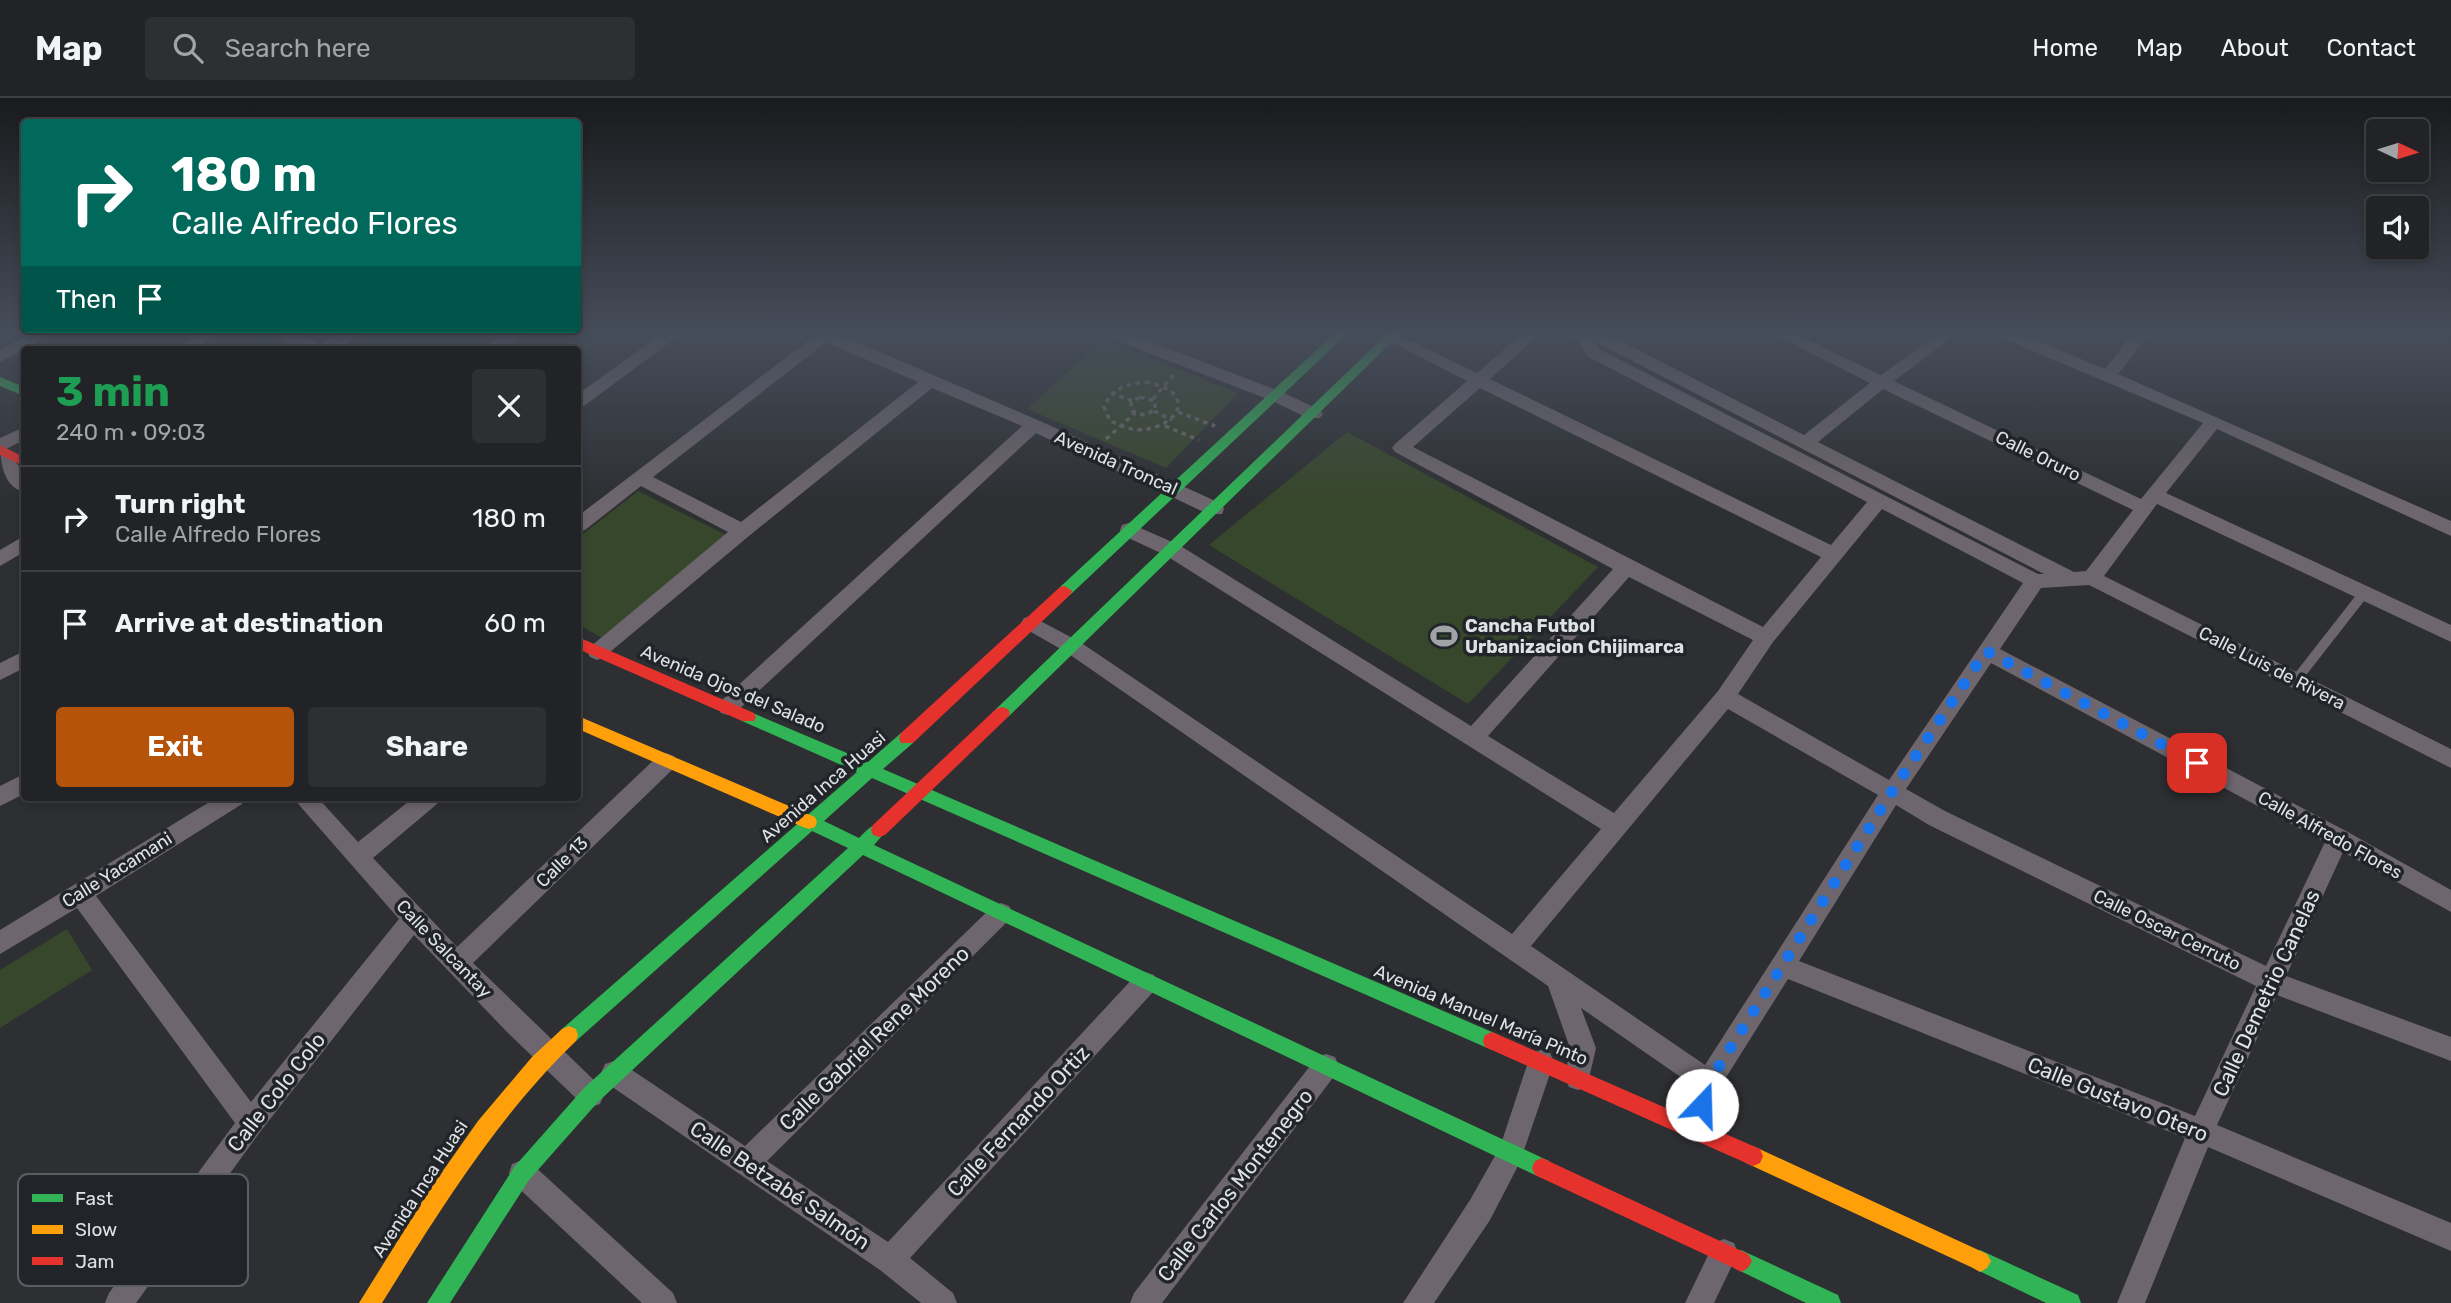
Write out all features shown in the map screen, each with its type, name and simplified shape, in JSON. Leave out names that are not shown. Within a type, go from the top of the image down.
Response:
[{"type":"street","points":[[581,400],[596,389]]},
{"type":"street","name":"Avenida Troncal","points":[[581,523],[753,389]]},
{"type":"street","points":[[597,652],[742,531],[920,389]]},
{"type":"street","name":"Avenida Troncal","points":[[949,389],[1034,425],[1215,509]]},
{"type":"street","points":[[1256,389],[1314,414]]},
{"type":"street","name":"Avenida Inca Huasi","points":[[370,1303],[487,1121],[546,1055],[872,771],[1129,530],[1284,389]]},
{"type":"street","points":[[438,1303],[522,1173],[591,1095],[919,793],[1338,389]]},
{"type":"street","points":[[1468,389],[1401,448],[1766,638]]},
{"type":"street","points":[[1494,389],[1834,555]]},
{"type":"street","points":[[1666,389],[2035,581],[2092,578],[2149,501],[2214,421]]},
{"type":"street","points":[[1699,389],[2070,579]]},
{"type":"street","points":[[1804,444],[1872,389]]},
{"type":"street","name":"Calle Oruro","points":[[1900,389],[2149,501],[2364,593],[2451,634]]},
{"type":"street","points":[[2139,389],[2451,528]]},
{"type":"street","points":[[728,708],[1034,425]]},
{"type":"street","points":[[0,449],[21,435]]},
{"type":"street","points":[[0,449],[21,460]]},
{"type":"street","points":[[0,449],[21,481]]},
{"type":"street","points":[[641,478],[742,531]]},
{"type":"street","points":[[1514,950],[1725,697],[1766,638],[1879,500]]},
{"type":"street","points":[[1129,530],[1172,550],[1617,827]]},
{"type":"street","points":[[0,559],[21,545]]},
{"type":"street","points":[[1474,737],[1626,567]]},
{"type":"street","name":"Calle Luis de Rivera","points":[[2092,578],[2451,759]]},
{"type":"street","points":[[1695,1129],[1709,1082],[1891,793],[2035,581]]},
{"type":"street","points":[[1031,623],[1073,647],[1709,1082]]},
{"type":"street","name":"Avenida Ojos del Salado","points":[[581,644],[872,771]]},
{"type":"street","name":"Calle Alfredo Flores","points":[[1986,651],[2338,838],[2451,902]]},
{"type":"street","points":[[0,673],[21,661]]},
{"type":"street","name":"Calle Oscar Cerruto","points":[[1725,697],[1891,793],[2271,981],[2451,1049]]},
{"type":"street","points":[[581,723],[810,823],[1145,983],[1830,1303]]},
{"type":"street","name":"Calle 13","points":[[457,961],[666,762]]},
{"type":"street","name":"Avenida Manuel María Pinto","points":[[872,771],[1695,1129],[2070,1303]]},
{"type":"street","points":[[0,797],[21,785]]},
{"type":"street","name":"Calle Yacamani","points":[[0,943],[229,801]]},
{"type":"street","name":"Calle Salcantay","points":[[307,801],[413,919],[546,1055],[591,1095]]},
{"type":"street","points":[[357,857],[425,801]]},
{"type":"street","name":"Calle Demetrio Canelas","points":[[2131,1303],[2201,1131],[2338,838]]},
{"type":"street","points":[[79,893],[251,1123]]},
{"type":"street","name":"Calle Gabriel Rene Moreno","points":[[747,1162],[1001,913]]},
{"type":"street","name":"Calle Colo Colo","points":[[214,1174],[413,919]]},
{"type":"street","name":"Calle Gustavo Otero","points":[[1783,966],[2201,1131],[2451,1237]]},
{"type":"street","points":[[1558,980],[1583,1048],[1583,1061],[1578,1078]]},
{"type":"street","name":"Calle Fernando Ortiz","points":[[890,1260],[1145,983]]},
{"type":"street","points":[[1417,1303],[1480,1210],[1511,1153],[1541,1062]]},
{"type":"street","name":"Calle Carlos Montenegro","points":[[1144,1303],[1326,1066]]},
{"type":"street","name":"Calle Betzabé Salmón","points":[[614,1073],[890,1260],[943,1303]]},
{"type":"street","points":[[522,1173],[663,1303]]},
{"type":"street","points":[[1699,1303],[1724,1253]]},
{"type":"street","name":"Calle Colo Colo","points":[[119,1303],[131,1286]]},
{"type":"lane","points":[[2296,680],[2364,593]]},
{"type":"path","points":[[1119,389],[1111,393],[1104,407],[1105,414],[1119,427],[1142,431],[1164,426],[1173,420],[1180,404],[1177,396],[1168,389]]},
{"type":"path","points":[[1153,399],[1161,389]]},
{"type":"path","points":[[1111,393],[1132,401],[1140,397],[1153,399],[1157,404],[1154,411],[1144,415],[1135,413],[1130,408],[1132,401]]},
{"type":"path","points":[[1154,411],[1173,420]]},
{"type":"path","points":[[1178,412],[1236,433]]},
{"type":"path","points":[[1092,452],[1135,413]]},
{"type":"path","points":[[1164,426],[1219,449]]},
{"type":"green space","points":[[1049,389],[1228,389],[1238,393],[1166,468],[1027,409]]},
{"type":"green space","name":"Cancha Futbol Urbanizacion Chijimarca","points":[[1347,432],[1598,567],[1468,704],[1209,545]]},
{"type":"green space","points":[[638,491],[726,535],[602,638],[581,626],[581,536]]},
{"type":"green space","points":[[67,929],[92,970],[0,1028],[0,970]]},
{"type":"traffic: fast","points":[[1065,591],[1282,389]]},
{"type":"traffic: fast","points":[[1002,713],[1337,389]]},
{"type":"traffic: fast","points":[[748,717],[1492,1041]]},
{"type":"traffic: fast","points":[[569,1035],[907,738]]},
{"type":"traffic: fast","points":[[809,822],[1542,1168]]},
{"type":"traffic: fast","points":[[438,1303],[522,1173],[591,1095],[879,830]]},
{"type":"traffic: fast","points":[[1741,1261],[1830,1303]]},
{"type":"traffic: fast","points":[[1980,1261],[2070,1303]]},
{"type":"traffic: slow","points":[[581,723],[809,822]]},
{"type":"traffic: slow","points":[[370,1303],[437,1196],[485,1128],[510,1095],[569,1035]]},
{"type":"traffic: slow","points":[[1753,1156],[1980,1261]]},
{"type":"traffic: jam","points":[[0,449],[21,460]]},
{"type":"traffic: jam","points":[[907,738],[1065,591]]},
{"type":"traffic: jam","points":[[581,644],[748,717]]},
{"type":"traffic: jam","points":[[879,830],[1002,713]]},
{"type":"traffic: jam","points":[[1492,1041],[1753,1156]]},
{"type":"traffic: jam","points":[[1542,1168],[1741,1261]]},
{"type":"place","name":"Cancha Futbol Urbanizacion Chijimarca","points":[[1444,636]]},
{"type":"route","points":[[1702,1105],[1709,1082],[1891,793],[1986,651],[2197,763]]}]
